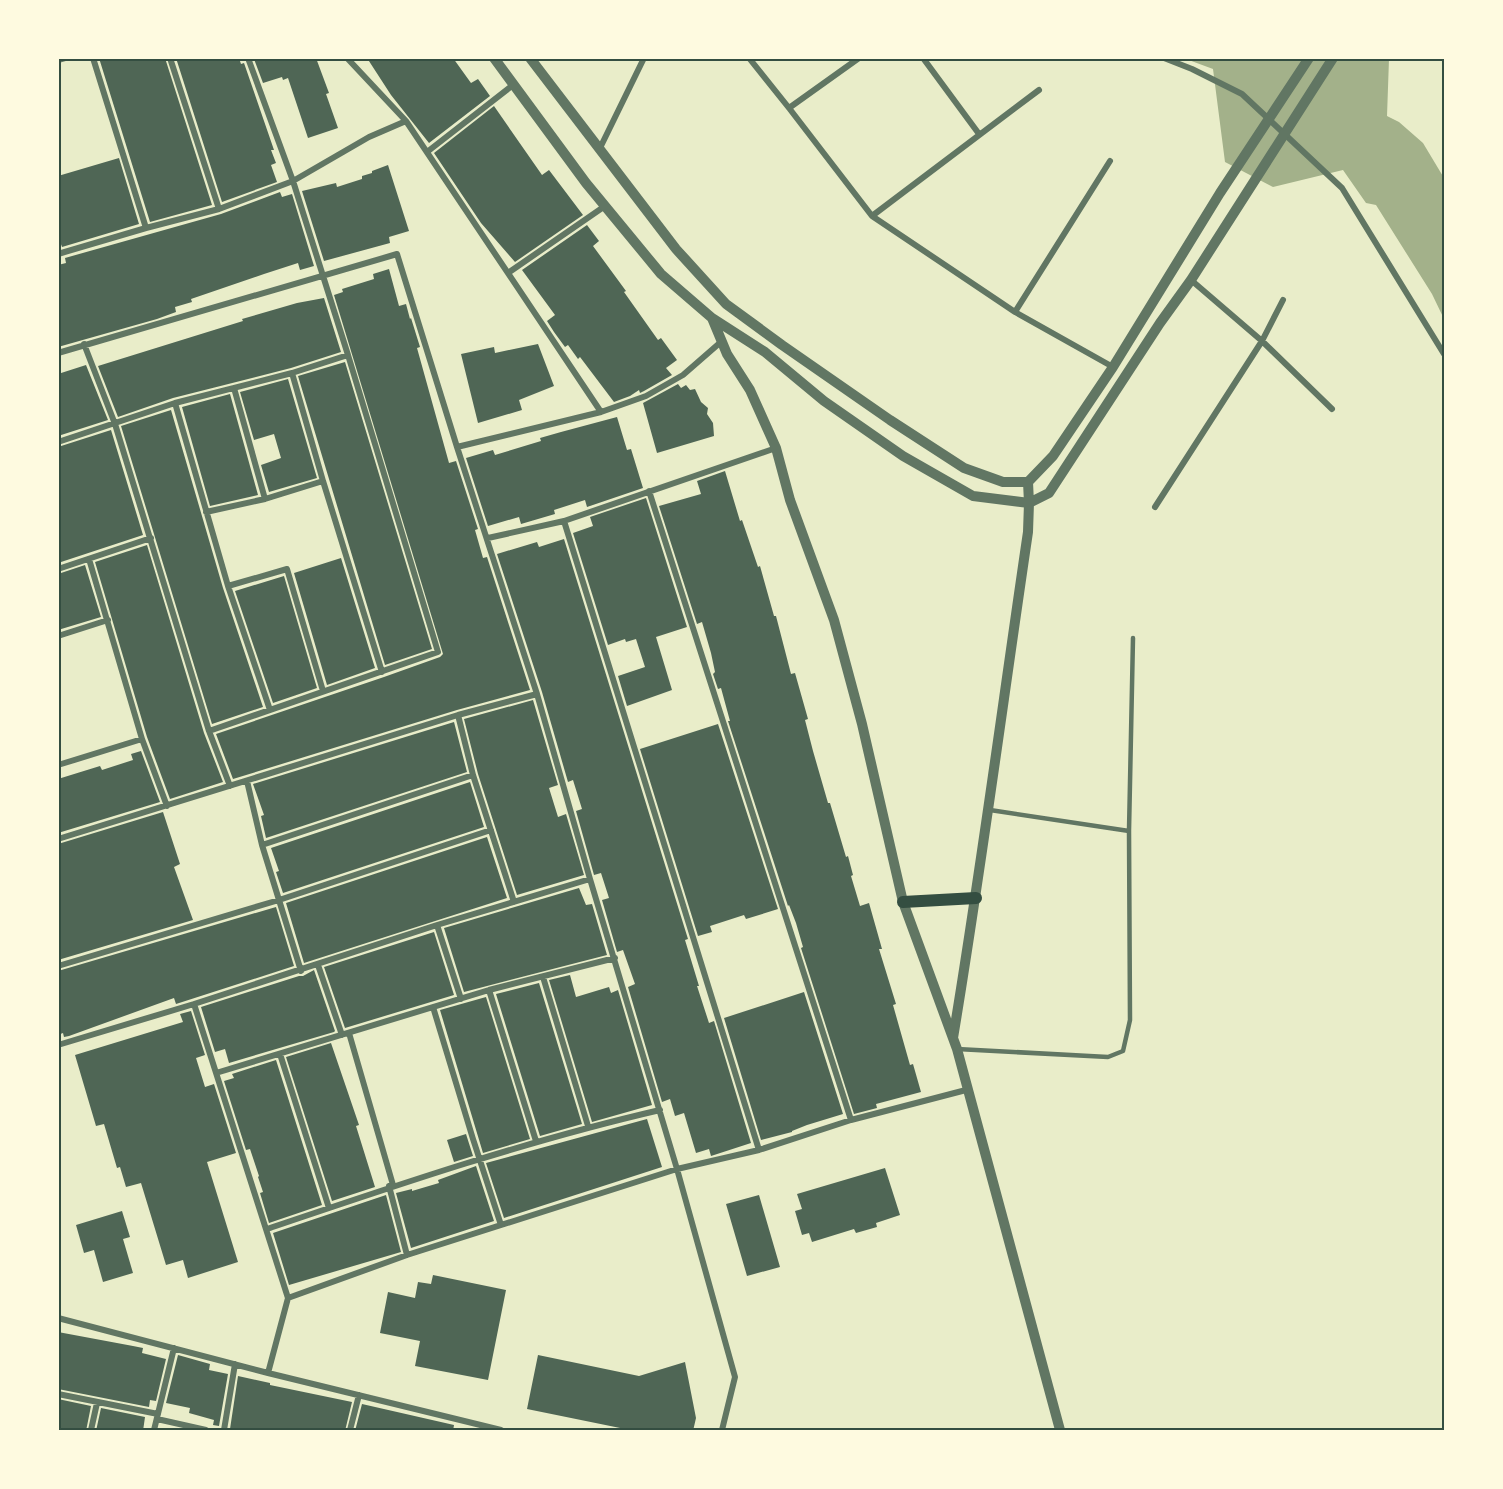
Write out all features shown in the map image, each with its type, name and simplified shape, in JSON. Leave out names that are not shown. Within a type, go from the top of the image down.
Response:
[{"type":"main road","points":[[903,902],[976,898]]},
{"type":"street","points":[[58,60],[65,58]]},
{"type":"street","points":[[93,58],[146,228]]},
{"type":"street","points":[[170,58],[219,209]]},
{"type":"street","points":[[209,731],[438,651],[324,276],[293,181],[248,58]]},
{"type":"street","points":[[347,58],[406,121],[601,412]]},
{"type":"street","points":[[494,58],[605,206],[661,274],[712,318],[765,352],[824,401],[903,456],[973,496],[1029,504],[1049,493],[1160,323],[1191,280],[1334,58]]},
{"type":"street","points":[[530,58],[676,249],[726,304],[890,420],[964,468],[1004,482],[1028,482],[1053,456],[1113,367],[1220,192],[1309,58]]},
{"type":"street","points":[[600,148],[644,58]]},
{"type":"street","points":[[749,58],[872,216],[1015,312],[1113,367]]},
{"type":"street","points":[[789,108],[859,58]]},
{"type":"street","points":[[923,58],[980,134]]},
{"type":"street","points":[[1164,58],[1242,94],[1342,188],[1444,354]]},
{"type":"street","points":[[427,152],[513,85]]},
{"type":"street","points":[[872,216],[1039,90]]},
{"type":"street","points":[[58,254],[219,209],[293,181],[369,137],[406,121]]},
{"type":"street","points":[[1015,312],[1110,161]]},
{"type":"street","points":[[508,273],[605,206]]},
{"type":"street","points":[[58,353],[397,254],[537,694],[660,1110],[735,1377],[722,1431]]},
{"type":"street","points":[[1191,280],[1262,340],[1332,409]]},
{"type":"street","points":[[716,293],[712,318],[727,354],[750,390],[776,448],[790,500],[834,620],[862,724],[903,902],[955,1044],[1060,1431]]},
{"type":"street","points":[[1155,507],[1262,340],[1282,300]]},
{"type":"street","points":[[457,447],[601,412],[646,396],[683,375],[722,341]]},
{"type":"street","points":[[84,344],[115,424],[209,731],[230,786]]},
{"type":"street","points":[[58,442],[175,403],[292,373],[348,355]]},
{"type":"street","points":[[292,373],[382,672]]},
{"type":"street","points":[[234,388],[265,499]]},
{"type":"street","points":[[175,403],[228,586],[270,710]]},
{"type":"street","points":[[488,538],[564,520],[776,448]]},
{"type":"street","points":[[206,512],[265,499],[323,481]]},
{"type":"street","points":[[955,1044],[1028,532],[1028,482]]},
{"type":"street","points":[[649,491],[851,1120]]},
{"type":"street","points":[[564,520],[759,1150]]},
{"type":"street","points":[[58,568],[151,538]]},
{"type":"street","points":[[89,559],[142,739],[167,807]]},
{"type":"street","points":[[228,586],[287,569],[323,691]]},
{"type":"street","points":[[58,636],[108,620]]},
{"type":"street","points":[[58,839],[458,715],[537,694]]},
{"type":"street","points":[[458,715],[473,775],[514,902]]},
{"type":"street","points":[[58,765],[142,739]]},
{"type":"street","points":[[262,845],[473,775]]},
{"type":"street","points":[[247,781],[262,845],[301,971]]},
{"type":"street","points":[[58,966],[279,900],[491,830]]},
{"type":"street","points":[[58,1045],[590,879]]},
{"type":"street","points":[[437,925],[461,999]]},
{"type":"street","points":[[216,1073],[489,990],[615,958]]},
{"type":"street","points":[[318,965],[346,1034],[391,1186],[407,1256]]},
{"type":"street","points":[[543,978],[588,1126]]},
{"type":"street","points":[[489,990],[536,1141]]},
{"type":"street","points":[[194,1004],[288,1298],[268,1373]]},
{"type":"street","points":[[433,1007],[501,1225]]},
{"type":"street","points":[[280,1054],[329,1208]]},
{"type":"street","points":[[288,1298],[407,1256],[677,1169],[759,1150],[851,1120],[966,1090]]},
{"type":"street","points":[[267,1228],[479,1158],[588,1126],[660,1110]]},
{"type":"street","points":[[58,1318],[501,1431]]},
{"type":"street","points":[[154,1431],[174,1348]]},
{"type":"street","points":[[224,1431],[235,1364]]},
{"type":"street","points":[[58,1395],[157,1417],[206,1431]]},
{"type":"street","points":[[350,1431],[359,1395]]},
{"type":"street","points":[[91,1431],[97,1403]]},
{"type":"lane","points":[[955,1044],[1108,1057],[1123,1051],[1130,1020],[1129,831],[1133,638]]},
{"type":"lane","points":[[987,809],[1129,831]]},
{"type":"shaded area","points":[[1186,59],[1389,59],[1387,116],[1399,122],[1423,143],[1444,178],[1444,319],[1432,294],[1376,205],[1366,203],[1343,170],[1273,187],[1225,162],[1213,69]]},
{"type":"building","points":[[99,58],[165,58],[212,205],[150,222]]},
{"type":"building","points":[[176,58],[239,58],[241,64],[244,63],[274,150],[271,150],[276,163],[271,165],[277,182],[222,202]]},
{"type":"building","points":[[316,58],[329,93],[326,94],[338,128],[308,138],[288,78],[283,80],[282,77],[263,83],[254,59]]},
{"type":"building","points":[[367,58],[453,58],[471,83],[478,79],[490,96],[429,143],[391,95]]},
{"type":"building","points":[[494,106],[542,175],[549,170],[583,215],[515,262],[481,223],[434,153]]},
{"type":"building","points":[[119,158],[139,224],[62,247],[58,236],[58,176]]},
{"type":"building","points":[[388,165],[409,231],[389,237],[390,243],[324,261],[302,191],[336,183],[337,187],[362,179],[362,176]]},
{"type":"building","points":[[280,192],[282,197],[292,194],[314,266],[300,270],[298,263],[191,299],[192,302],[175,307],[176,312],[157,319],[58,347],[58,265],[66,263],[65,258],[221,214]]},
{"type":"building","points":[[587,225],[599,241],[593,246],[658,340],[661,338],[677,360],[666,368],[672,375],[640,393],[639,390],[614,402],[580,357],[578,359],[568,345],[565,347],[554,332],[547,321],[555,315],[522,270]]},
{"type":"building","points":[[389,269],[399,306],[406,304],[411,318],[420,347],[417,348],[449,463],[456,461],[478,529],[475,530],[483,558],[487,557],[530,690],[233,779],[216,734],[384,677],[443,654],[334,295],[343,292],[342,289],[374,279],[373,274]]},
{"type":"building","points":[[324,298],[341,352],[291,368],[173,398],[118,417],[98,366],[243,321],[242,319],[297,303]]},
{"type":"building","points":[[538,344],[554,386],[519,400],[522,410],[478,423],[461,354],[494,347],[495,353]]},
{"type":"building","points":[[345,362],[432,649],[385,665],[298,376]]},
{"type":"building","points":[[86,365],[108,420],[58,436],[58,374]]},
{"type":"building","points":[[288,379],[317,478],[269,492],[261,465],[281,458],[274,434],[254,440],[240,392]]},
{"type":"building","points":[[678,384],[681,388],[686,385],[690,390],[695,389],[701,402],[708,408],[707,414],[713,423],[714,436],[657,453],[643,403]]},
{"type":"building","points":[[230,394],[258,495],[210,506],[182,407]]},
{"type":"building","points":[[171,410],[223,588],[263,707],[212,724],[121,426]]},
{"type":"building","points":[[617,417],[627,450],[631,449],[643,488],[587,507],[585,500],[554,510],[555,514],[521,524],[519,517],[488,526],[466,458],[493,450],[495,455],[541,441],[540,438]]},
{"type":"building","points":[[111,430],[143,535],[58,563],[58,447]]},
{"type":"building","points":[[725,471],[740,521],[742,520],[758,567],[760,566],[791,674],[795,673],[808,719],[805,720],[813,751],[846,857],[848,856],[860,906],[869,903],[882,949],[879,949],[896,1004],[893,1005],[910,1065],[913,1064],[921,1092],[876,1104],[877,1108],[854,1114],[801,948],[803,947],[796,923],[788,906],[728,721],[730,721],[721,688],[718,689],[713,674],[715,672],[711,653],[702,622],[697,624],[659,506],[701,494],[697,481]]},
{"type":"building","points":[[646,498],[687,627],[656,637],[672,690],[627,706],[618,676],[645,667],[636,639],[626,642],[625,639],[608,645],[573,533],[593,526],[590,517]]},
{"type":"building","points":[[564,539],[688,939],[685,940],[699,986],[697,986],[709,1023],[714,1021],[751,1143],[711,1156],[709,1149],[696,1153],[684,1113],[675,1116],[670,1099],[662,1102],[628,987],[635,984],[623,950],[617,952],[602,900],[609,898],[601,873],[594,875],[576,811],[582,809],[573,780],[568,782],[542,692],[497,554],[537,542],[539,547]]},
{"type":"building","points":[[147,545],[204,733],[223,782],[170,799],[147,737],[95,562]]},
{"type":"building","points":[[341,558],[375,668],[327,685],[294,573]]},
{"type":"building","points":[[85,565],[101,617],[58,630],[58,574]]},
{"type":"building","points":[[284,576],[317,688],[273,703],[235,591]]},
{"type":"building","points":[[533,700],[558,785],[549,788],[558,817],[566,814],[584,875],[517,895],[478,774],[464,719]]},
{"type":"building","points":[[454,722],[467,772],[266,838],[261,816],[264,815],[253,784]]},
{"type":"building","points":[[718,724],[778,909],[746,919],[744,915],[710,926],[712,932],[698,936],[640,749]]},
{"type":"building","points":[[141,751],[160,802],[58,833],[58,779],[100,766],[102,770],[133,760],[131,754]]},
{"type":"building","points":[[470,782],[484,827],[283,893],[276,872],[279,871],[271,848]]},
{"type":"building","points":[[163,812],[180,864],[174,867],[193,920],[58,960],[58,844]]},
{"type":"building","points":[[487,837],[507,898],[304,963],[286,903]]},
{"type":"building","points":[[579,888],[586,905],[592,904],[607,955],[464,992],[444,928]]},
{"type":"building","points":[[276,907],[294,966],[176,1004],[174,998],[69,1036],[64,1037],[63,1033],[58,1035],[58,971]]},
{"type":"building","points":[[434,932],[454,995],[345,1028],[324,967]]},
{"type":"building","points":[[314,970],[334,1032],[229,1063],[225,1049],[215,1052],[201,1007],[303,976]]},
{"type":"building","points":[[570,975],[576,997],[609,987],[611,993],[618,990],[652,1105],[592,1122],[549,980]]},
{"type":"building","points":[[539,983],[582,1124],[540,1136],[496,994]]},
{"type":"building","points":[[804,992],[843,1114],[761,1140],[724,1018]]},
{"type":"building","points":[[486,997],[530,1139],[483,1153],[440,1010]]},
{"type":"building","points":[[191,1011],[205,1055],[196,1058],[205,1087],[214,1084],[236,1153],[207,1162],[238,1262],[188,1278],[183,1260],[166,1265],[141,1183],[126,1187],[120,1167],[117,1168],[104,1124],[96,1126],[75,1055],[183,1022],[180,1014]]},
{"type":"building","points":[[331,1043],[359,1125],[356,1126],[375,1187],[332,1201],[286,1057]]},
{"type":"building","points":[[276,1060],[322,1205],[269,1223],[260,1193],[263,1192],[259,1176],[250,1149],[246,1150],[224,1081],[234,1078],[232,1074]]},
{"type":"building","points":[[647,1119],[662,1167],[504,1218],[486,1163]]},
{"type":"building","points":[[466,1134],[473,1156],[454,1162],[447,1140]]},
{"type":"building","points":[[476,1166],[494,1221],[411,1248],[396,1193],[439,1183],[438,1180]]},
{"type":"building","points":[[885,1168],[900,1215],[876,1223],[877,1227],[856,1233],[854,1229],[812,1242],[809,1233],[802,1235],[795,1211],[802,1209],[797,1194]]},
{"type":"building","points":[[386,1195],[401,1252],[289,1285],[273,1233]]},
{"type":"building","points":[[759,1195],[780,1267],[747,1276],[726,1204]]},
{"type":"building","points":[[122,1211],[130,1237],[123,1239],[133,1273],[103,1282],[94,1250],[84,1253],[76,1225]]},
{"type":"building","points":[[433,1275],[506,1290],[488,1380],[415,1366],[420,1341],[380,1333],[388,1292],[415,1298],[418,1282],[431,1284]]},
{"type":"building","points":[[58,1332],[143,1348],[142,1353],[166,1359],[156,1401],[150,1400],[149,1407],[58,1389]]},
{"type":"building","points":[[178,1355],[210,1364],[209,1370],[228,1374],[219,1426],[213,1425],[214,1420],[189,1413],[190,1408],[166,1403]]},
{"type":"building","points":[[538,1355],[639,1376],[685,1362],[696,1418],[693,1431],[625,1431],[625,1429],[527,1409]]},
{"type":"building","points":[[238,1376],[352,1402],[345,1431],[238,1431],[230,1429]]},
{"type":"building","points":[[58,1399],[91,1406],[86,1431],[58,1431]]},
{"type":"building","points":[[362,1404],[454,1425],[453,1431],[355,1431]]},
{"type":"building","points":[[101,1408],[145,1417],[143,1431],[96,1431]]}]
